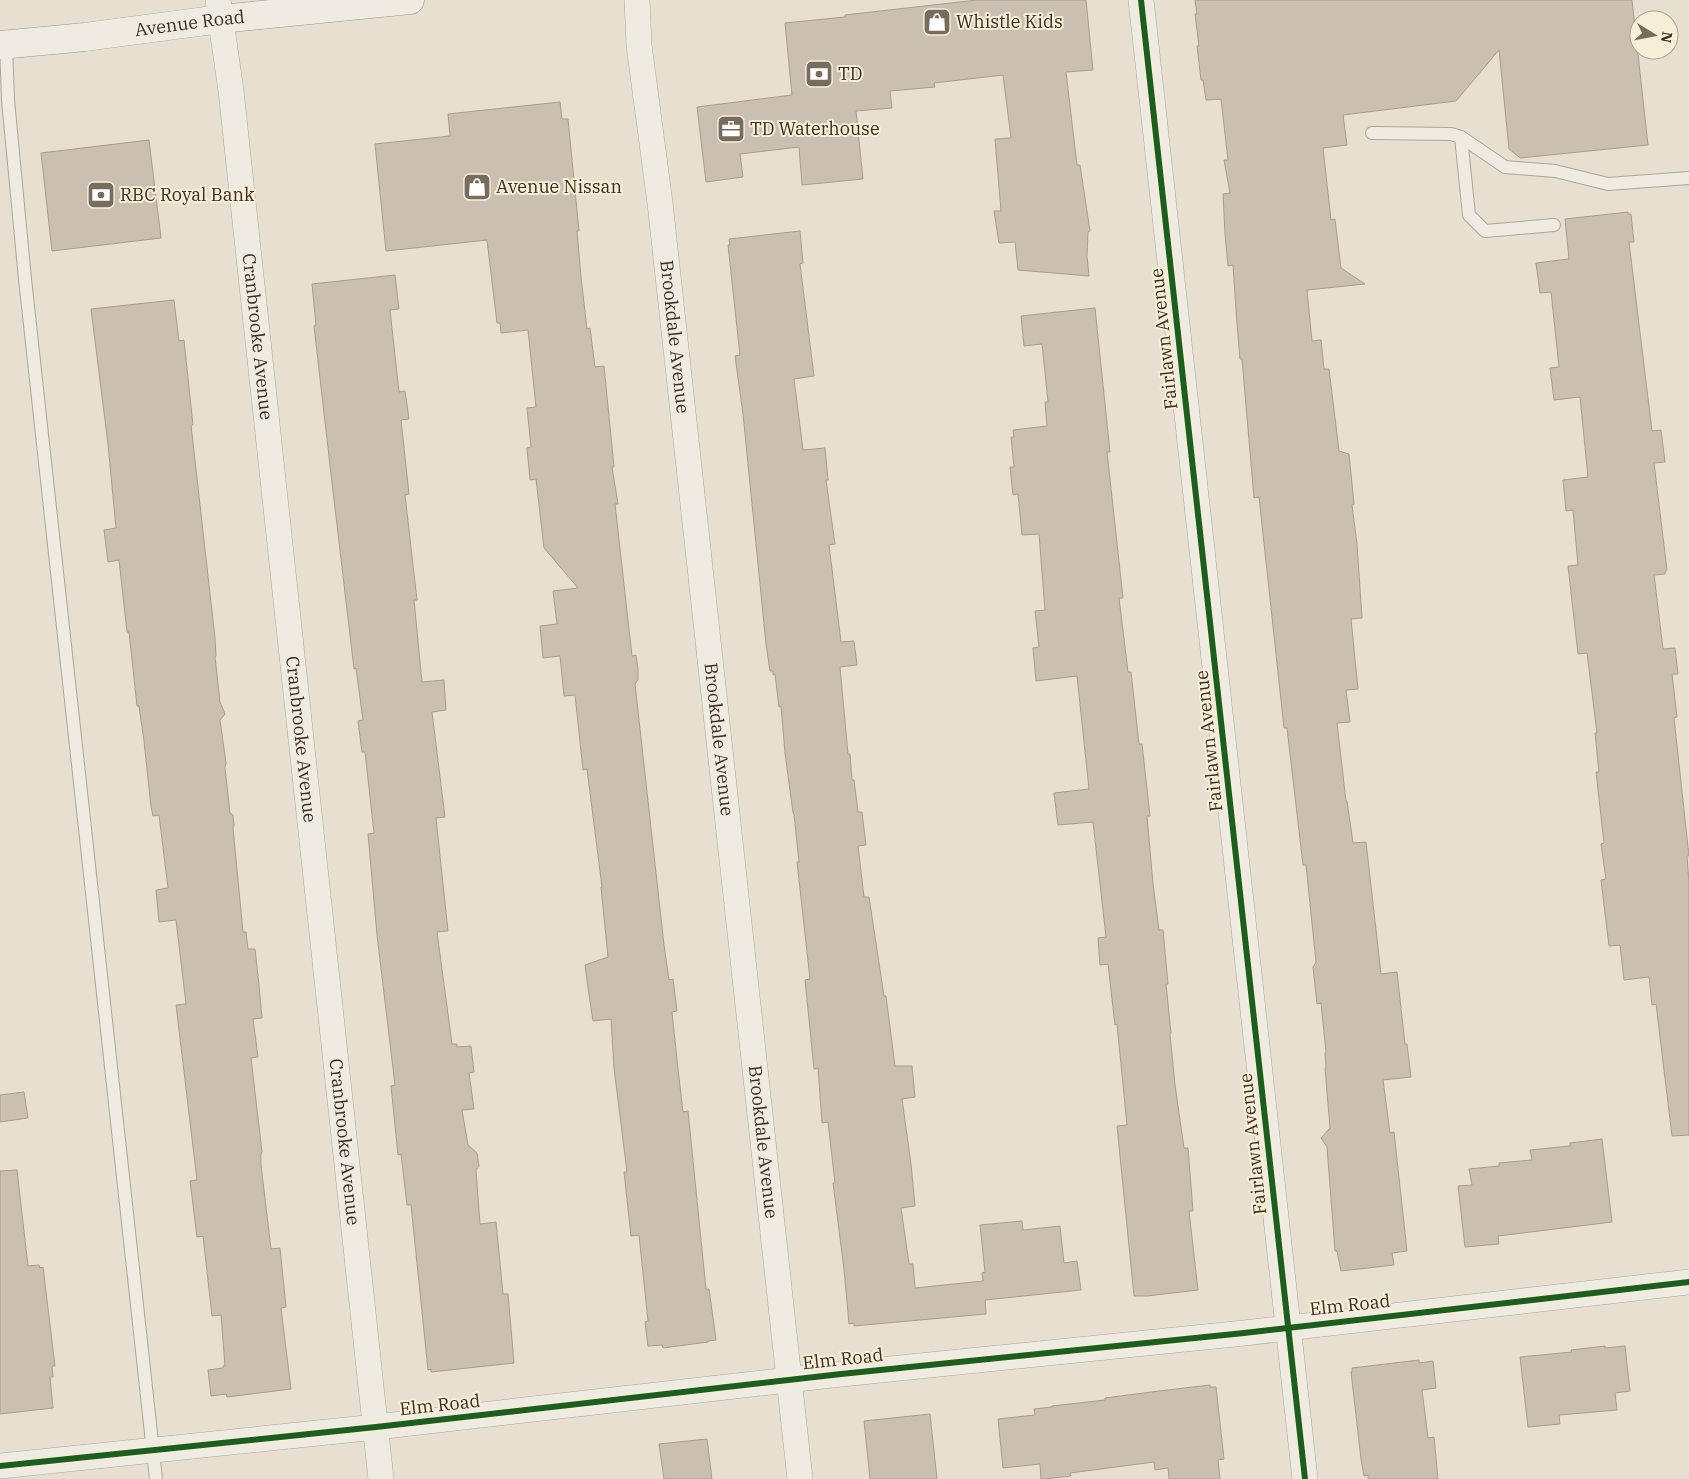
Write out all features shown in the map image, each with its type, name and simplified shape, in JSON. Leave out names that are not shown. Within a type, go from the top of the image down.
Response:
[{"type":"main road","name":"Avenue Road","points":[[3,45],[95,35],[219,10],[410,0]]},
{"type":"street","name":"Brookdale Avenue","points":[[637,0],[639,44],[660,203],[800,1479]]},
{"type":"street","name":"Fairlawn Avenue","points":[[1141,0],[1305,1479]]},
{"type":"street","name":"Cranbrooke Avenue","points":[[219,10],[231,91],[381,1479]]},
{"type":"street","name":"Elm Road","points":[[0,1466],[376,1428],[790,1380],[1244,1333],[1689,1282]]},
{"type":"lane","points":[[3,45],[26,288],[156,1479]]},
{"type":"lane","points":[[1372,133],[1450,134],[1461,137],[1505,167],[1555,171],[1608,184],[1689,178]]},
{"type":"lane","points":[[1461,137],[1469,215],[1485,230],[1554,225]]},
{"type":"building","points":[[977,0],[1086,0],[1093,70],[1066,72],[1077,165],[1080,165],[1090,231],[1088,232],[1087,256],[1089,276],[1018,270],[1015,242],[999,243],[994,211],[1001,211],[995,139],[1011,138],[1003,75],[934,83],[935,87],[890,91],[892,108],[856,111],[863,179],[802,185],[799,147],[740,154],[743,177],[706,182],[697,107],[792,95],[785,23]]},
{"type":"building","points":[[1195,0],[1632,0],[1633,10],[1629,10],[1629,60],[1639,60],[1648,145],[1520,158],[1509,149],[1499,50],[1456,101],[1343,115],[1347,145],[1323,148],[1331,220],[1335,219],[1341,268],[1365,284],[1307,290],[1312,341],[1321,340],[1324,369],[1329,369],[1339,451],[1349,454],[1354,504],[1352,505],[1357,544],[1362,618],[1351,619],[1358,689],[1346,690],[1350,722],[1337,723],[1346,801],[1353,843],[1366,842],[1381,974],[1397,972],[1405,1044],[1407,1044],[1411,1077],[1383,1080],[1390,1133],[1394,1132],[1407,1251],[1392,1253],[1394,1265],[1341,1271],[1337,1251],[1335,1251],[1327,1147],[1321,1138],[1330,1128],[1325,1068],[1326,1052],[1321,1003],[1317,1004],[1313,967],[1316,962],[1306,865],[1303,865],[1287,728],[1284,728],[1259,497],[1254,498],[1233,265],[1228,266],[1223,194],[1230,193],[1224,160],[1228,160],[1221,99],[1206,100],[1203,80],[1201,80],[1195,14],[1197,14]]},
{"type":"building","points":[[560,102],[562,119],[568,119],[587,329],[590,328],[595,367],[604,366],[614,467],[612,467],[618,504],[615,504],[632,656],[636,655],[638,669],[638,680],[635,684],[664,945],[669,980],[673,979],[677,1011],[672,1012],[678,1069],[683,1112],[688,1111],[706,1289],[709,1289],[716,1340],[663,1348],[662,1345],[648,1346],[645,1322],[648,1321],[639,1235],[631,1236],[624,1172],[627,1172],[614,1068],[611,1019],[593,1021],[588,988],[585,965],[608,957],[602,887],[587,769],[583,770],[575,695],[564,696],[560,656],[543,658],[540,626],[557,624],[553,591],[578,588],[544,548],[536,479],[530,480],[527,448],[531,447],[527,408],[536,407],[528,330],[501,333],[500,323],[497,323],[487,240],[386,251],[375,144],[450,136],[448,114]]},
{"type":"building","name":"RBC Royal Bank","points":[[149,140],[161,238],[52,251],[41,153]]},
{"type":"building","points":[[1628,212],[1628,214],[1631,214],[1634,242],[1629,242],[1652,431],[1661,430],[1665,462],[1654,463],[1667,570],[1665,574],[1654,575],[1663,649],[1675,648],[1678,674],[1672,674],[1677,717],[1674,718],[1689,856],[1687,856],[1689,882],[1689,1135],[1672,1136],[1656,1004],[1652,1005],[1649,977],[1624,980],[1620,945],[1609,946],[1601,880],[1606,879],[1601,844],[1604,843],[1596,772],[1599,772],[1595,733],[1597,733],[1587,653],[1578,654],[1568,566],[1578,565],[1573,510],[1566,511],[1563,480],[1588,477],[1580,397],[1554,400],[1550,368],[1559,367],[1551,292],[1540,293],[1536,263],[1569,259],[1565,219]]},
{"type":"building","points":[[800,231],[803,263],[800,264],[814,376],[794,379],[803,450],[825,448],[828,480],[826,480],[835,544],[829,545],[841,642],[854,641],[857,665],[840,667],[848,754],[850,754],[852,780],[854,780],[858,812],[862,812],[866,845],[858,846],[864,897],[869,897],[884,996],[886,996],[895,1066],[912,1066],[915,1097],[902,1099],[915,1206],[901,1208],[909,1264],[913,1264],[915,1288],[983,1281],[982,1273],[985,1272],[980,1225],[1022,1221],[1023,1230],[1060,1226],[1064,1263],[1077,1261],[1081,1290],[985,1300],[986,1314],[854,1326],[854,1323],[849,1324],[828,1122],[822,1123],[818,1068],[814,1069],[805,980],[810,979],[797,862],[799,862],[794,814],[785,753],[781,706],[779,707],[775,674],[773,675],[773,671],[770,671],[766,644],[743,414],[735,356],[740,355],[728,245],[730,245],[729,239]]},
{"type":"building","points":[[395,275],[399,309],[390,310],[399,392],[405,391],[409,419],[401,420],[409,494],[405,495],[417,600],[414,600],[422,682],[444,680],[446,710],[432,712],[445,817],[436,818],[448,931],[437,932],[452,1044],[457,1044],[457,1047],[471,1046],[474,1072],[469,1073],[474,1109],[462,1110],[468,1145],[477,1153],[479,1166],[476,1170],[480,1224],[496,1222],[503,1294],[508,1294],[514,1363],[431,1372],[431,1369],[428,1370],[411,1205],[407,1205],[401,1154],[398,1155],[391,1086],[395,1085],[377,935],[368,834],[374,833],[365,752],[362,752],[358,721],[363,720],[356,668],[354,669],[331,474],[314,326],[316,325],[312,284]]},
{"type":"building","points":[[174,300],[179,341],[184,340],[193,425],[191,425],[215,638],[215,657],[220,702],[225,714],[220,720],[230,813],[233,815],[243,932],[246,932],[248,949],[255,949],[259,985],[262,1018],[253,1019],[258,1057],[251,1058],[271,1249],[280,1248],[286,1307],[281,1308],[291,1389],[227,1397],[226,1394],[211,1396],[208,1370],[225,1366],[221,1315],[212,1316],[203,1236],[197,1237],[190,1181],[197,1180],[176,1005],[186,1004],[176,920],[159,922],[156,890],[168,888],[159,815],[153,816],[151,807],[144,741],[139,706],[137,706],[119,560],[108,562],[104,530],[116,528],[108,444],[91,309]]},
{"type":"building","points":[[1095,308],[1110,452],[1107,452],[1123,598],[1119,598],[1128,672],[1131,672],[1139,744],[1142,744],[1150,816],[1147,816],[1153,884],[1159,930],[1163,930],[1175,1085],[1184,1148],[1188,1148],[1193,1211],[1189,1211],[1198,1290],[1147,1296],[1134,1296],[1117,1126],[1127,1125],[1117,1024],[1115,1025],[1108,964],[1100,965],[1098,938],[1106,937],[1093,822],[1058,825],[1054,793],[1089,789],[1077,676],[1036,681],[1033,648],[1039,647],[1035,611],[1045,610],[1039,534],[1022,535],[1018,494],[1013,495],[1010,467],[1014,467],[1011,437],[1014,437],[1013,430],[1047,426],[1045,402],[1048,402],[1042,344],[1024,346],[1021,316]]},
{"type":"building","points":[[24,1092],[28,1118],[0,1122],[0,1095]]},
{"type":"building","points":[[1602,1139],[1612,1222],[1498,1236],[1499,1244],[1465,1247],[1458,1186],[1472,1185],[1469,1169],[1499,1166],[1499,1163],[1532,1160],[1530,1150],[1570,1146],[1570,1143]]},
{"type":"building","points":[[17,1170],[28,1266],[39,1265],[40,1268],[43,1267],[55,1366],[52,1366],[53,1377],[50,1377],[53,1408],[0,1414],[0,1171]]},
{"type":"building","points":[[1605,1346],[1605,1348],[1625,1346],[1630,1391],[1615,1393],[1617,1410],[1559,1415],[1560,1424],[1528,1427],[1520,1357],[1572,1352],[1571,1350]]},
{"type":"building","points":[[1419,1360],[1419,1363],[1433,1361],[1436,1388],[1422,1390],[1428,1438],[1434,1437],[1438,1479],[1368,1479],[1368,1475],[1364,1476],[1361,1459],[1352,1368]]},
{"type":"building","points":[[1210,1385],[1210,1387],[1216,1387],[1224,1459],[1218,1460],[1220,1479],[1169,1479],[1168,1468],[1155,1470],[1154,1462],[1070,1473],[1071,1476],[1045,1479],[1041,1479],[1040,1464],[1003,1468],[998,1419],[1035,1415],[1034,1409],[1052,1406]]},
{"type":"building","points":[[930,1414],[937,1479],[870,1479],[864,1421]]},
{"type":"building","points":[[707,1439],[712,1479],[664,1479],[659,1444]]},
{"type":"cycle path","points":[[1141,0],[1305,1479]]},
{"type":"cycle path","points":[[0,1466],[376,1427],[841,1374],[1244,1333],[1689,1282]]},
{"type":"place","name":"Whistle Kids","points":[[937,22]]},
{"type":"place","name":"TD","points":[[819,74]]},
{"type":"place","name":"TD Waterhouse","points":[[731,129]]},
{"type":"place","name":"Avenue Nissan","points":[[477,187]]},
{"type":"place","name":"RBC Royal Bank","points":[[101,195]]}]
